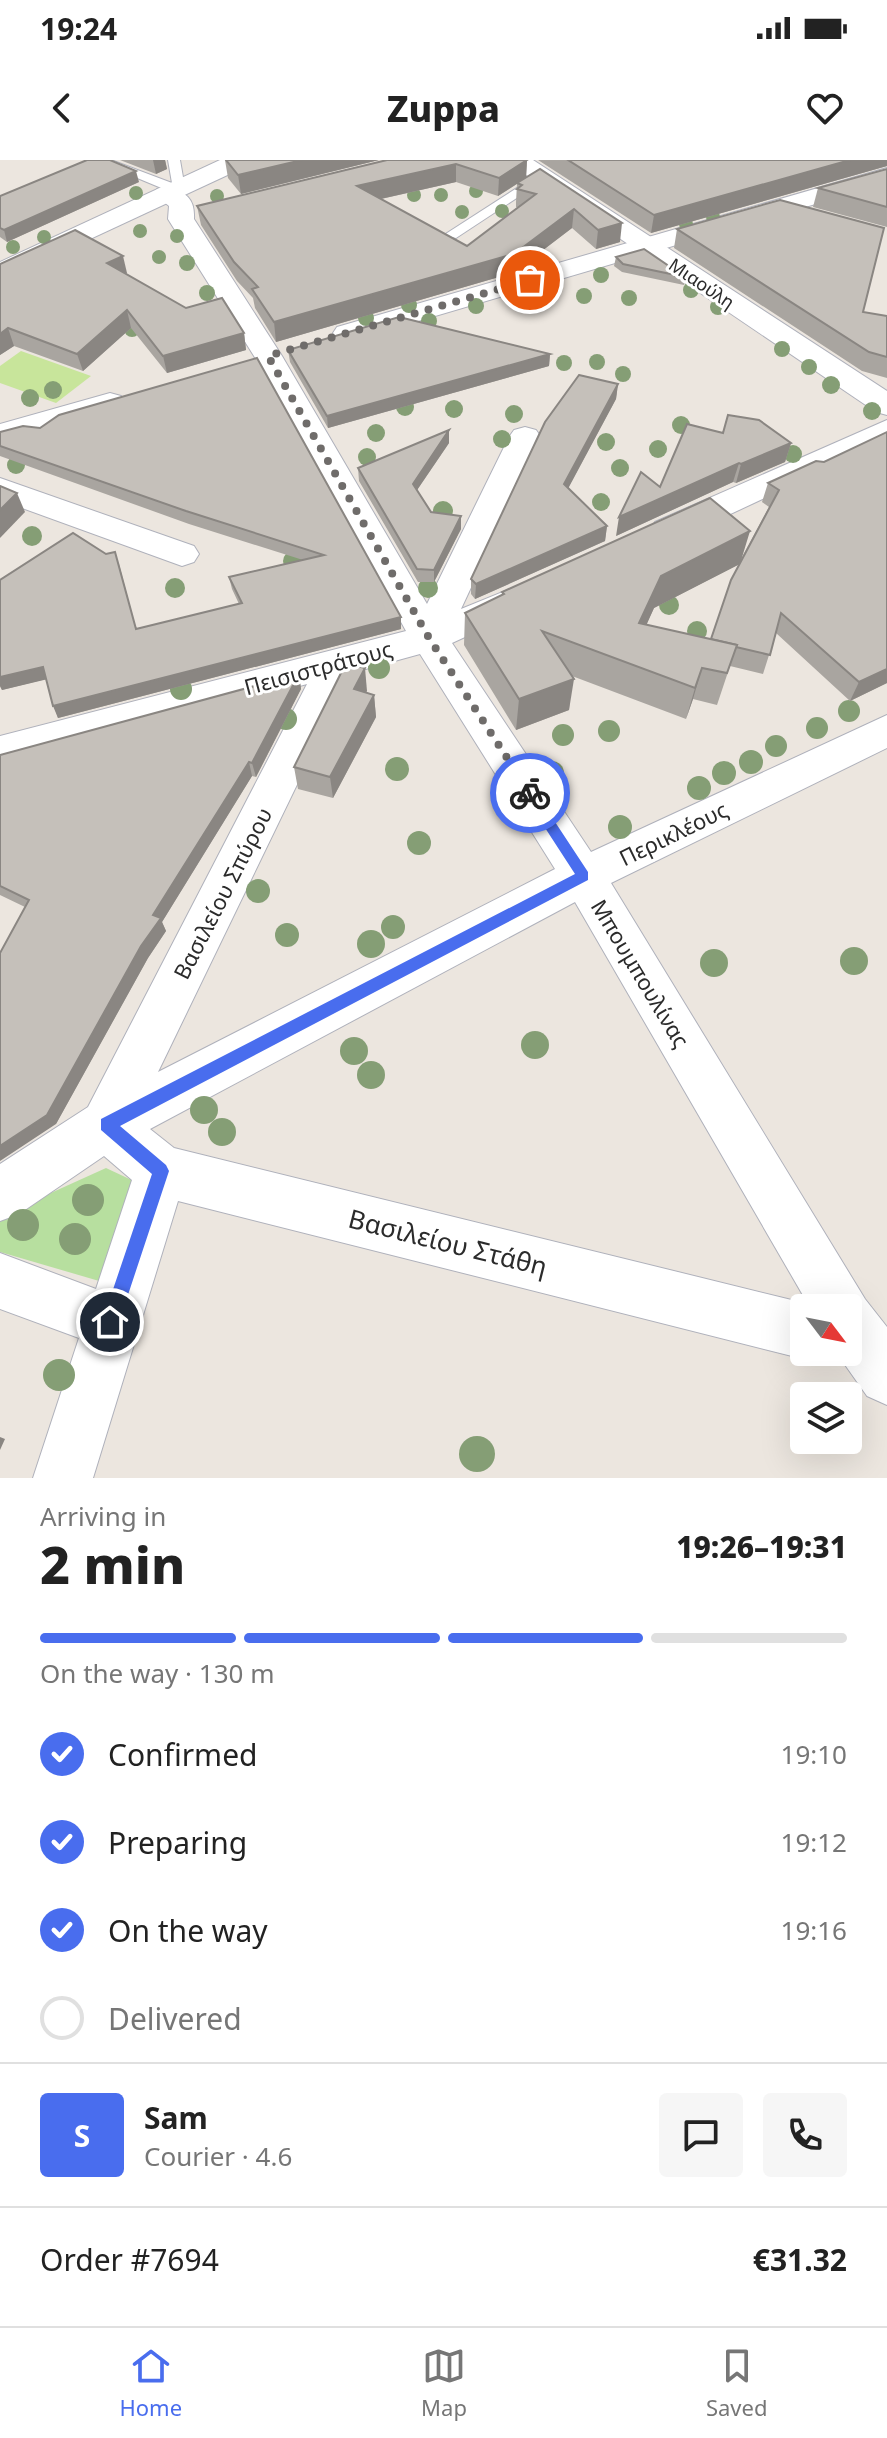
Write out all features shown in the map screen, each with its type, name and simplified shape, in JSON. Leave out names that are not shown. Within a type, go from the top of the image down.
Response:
[{"type":"street","points":[[0,273],[174,197],[240,160]]},
{"type":"street","name":"Μιαούλη","points":[[516,160],[887,405]]},
{"type":"street","points":[[328,338],[887,175]]},
{"type":"street","name":"Μπουμπουλίνας","points":[[174,197],[429,638],[583,876],[830,1294]]},
{"type":"street","points":[[776,208],[819,220]]},
{"type":"street","points":[[0,434],[134,395]]},
{"type":"street","points":[[630,546],[887,429]]},
{"type":"street","points":[[429,638],[525,437]]},
{"type":"street","points":[[0,488],[182,554]]},
{"type":"street","name":"Πεισιστράτους","points":[[0,752],[429,638],[544,586]]},
{"type":"street","name":"Βασιλείου Σπύρου","points":[[106,1125],[338,660]]},
{"type":"street","name":"Περικλέους","points":[[0,1195],[106,1125],[583,876],[887,730]]},
{"type":"street","name":"Βασιλείου Στάθη","points":[[106,1125],[161,1171],[790,1328]]},
{"type":"street","points":[[63,1478],[110,1322],[161,1171]]},
{"type":"street","points":[[0,1281],[110,1322]]},
{"type":"lane","points":[[100,160],[174,197]]},
{"type":"lane","points":[[451,235],[542,177]]},
{"type":"green space","points":[[21,351],[91,376],[56,403],[0,383],[0,366]]},
{"type":"green space","points":[[106,1168],[138,1183],[106,1283],[0,1252],[0,1216]]},
{"type":"building","points":[[87,160],[110,160],[136,171],[4,230],[0,228],[0,196]]},
{"type":"building","points":[[226,160],[302,160],[238,175]]},
{"type":"building","points":[[387,160],[527,160],[499,178],[456,164],[357,186],[467,246],[536,194],[517,189],[522,185],[517,183],[540,169],[622,223],[598,230],[574,209],[514,254],[274,322],[252,289],[258,287],[234,262],[197,206]]},
{"type":"building","points":[[568,160],[850,160],[654,215]]},
{"type":"building","points":[[887,169],[887,207],[818,188]]},
{"type":"building","points":[[780,200],[884,228],[863,312],[887,316],[887,357],[869,352],[677,229]]},
{"type":"building","points":[[75,230],[123,256],[107,263],[186,308],[222,298],[244,333],[163,356],[127,310],[77,354],[8,328],[0,334],[0,264]]},
{"type":"building","points":[[644,249],[685,277],[623,264],[616,257]]},
{"type":"building","points":[[399,317],[550,354],[327,416],[288,350]]},
{"type":"building","points":[[257,358],[401,617],[53,706],[43,667],[0,677],[0,580],[73,533],[106,554],[115,552],[136,629],[242,603],[229,577],[324,555],[0,446],[0,432],[23,426],[40,428],[59,415]]},
{"type":"building","points":[[579,375],[618,384],[564,484],[607,526],[476,584],[471,579],[545,422]]},
{"type":"building","points":[[728,415],[759,420],[791,443],[619,517],[641,472],[660,487],[687,424],[723,433]]},
{"type":"building","points":[[449,430],[413,484],[431,512],[461,516],[434,570],[417,569],[358,468]]},
{"type":"building","points":[[887,432],[887,669],[859,682],[781,613],[770,655],[711,639],[731,580],[779,490],[768,483],[816,461],[824,462]]},
{"type":"building","points":[[0,486],[17,493],[0,510]]},
{"type":"building","points":[[710,498],[750,531],[661,576],[639,623],[737,645],[727,673],[702,668],[695,688],[542,631],[574,679],[519,699],[465,613],[504,594],[502,592]]},
{"type":"building","points":[[346,663],[365,668],[354,689],[374,695],[330,777],[294,767]]},
{"type":"building","points":[[299,674],[252,763],[249,762],[153,915],[161,918],[141,946],[47,1115],[0,1146],[0,953],[29,900],[0,886],[0,755]]},
{"type":"way so far","points":[[530,280],[268,356],[429,638],[530,793]]},
{"type":"route","points":[[110,1322],[161,1171],[106,1125],[583,876],[530,793]]}]
